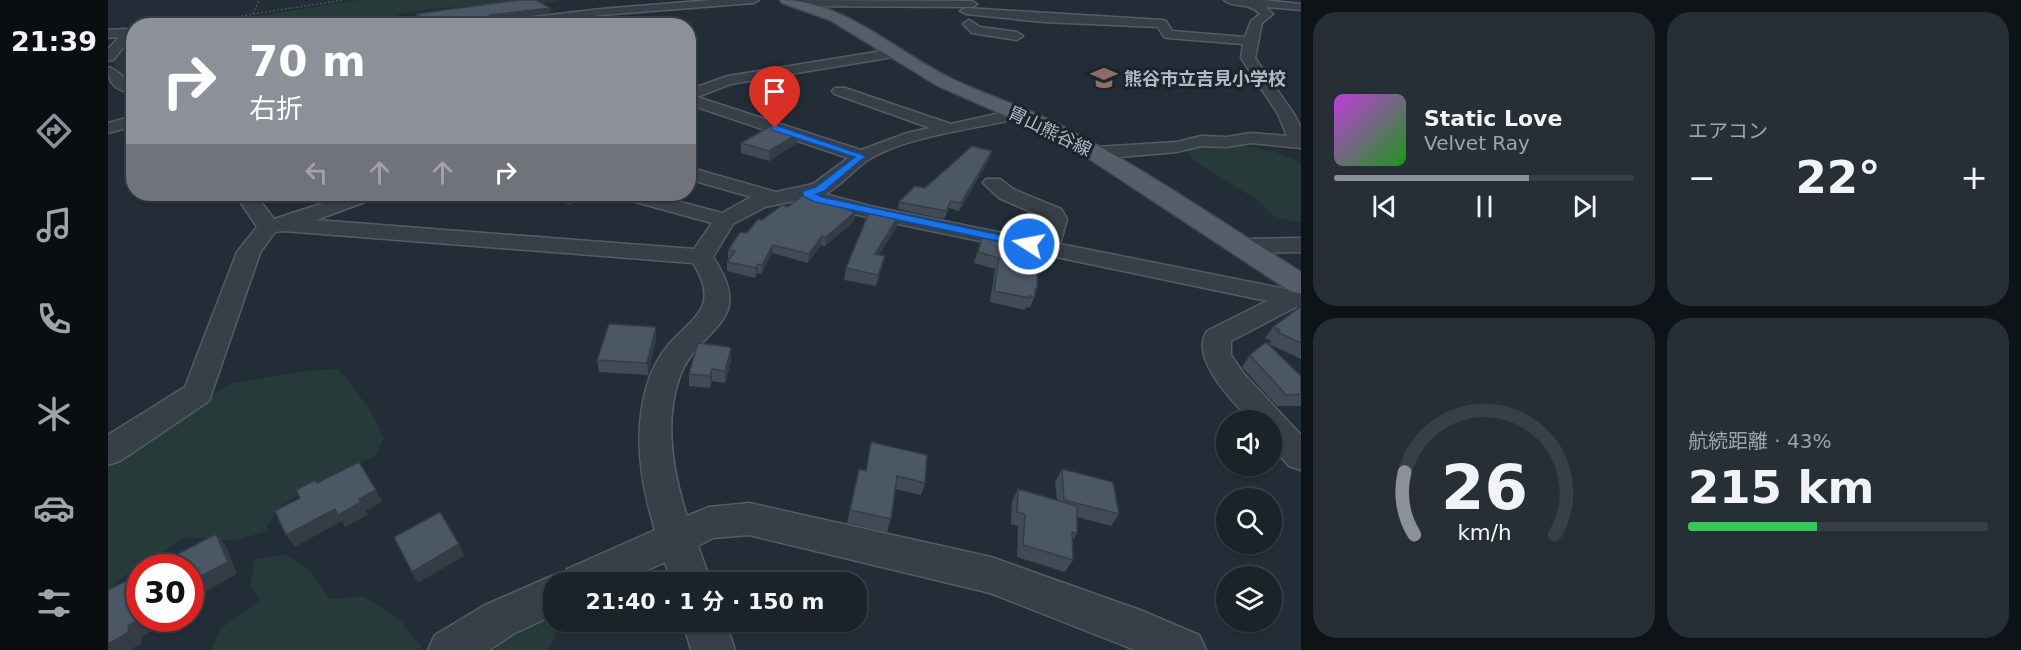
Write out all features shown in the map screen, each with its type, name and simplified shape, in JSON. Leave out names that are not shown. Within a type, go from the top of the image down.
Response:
[{"type":"main road","name":"胄山熊谷線","points":[[791,2],[825,13],[944,82],[1054,130],[1096,153],[1240,246],[1298,295]]},
{"type":"street","points":[[552,18],[754,0]]},
{"type":"street","points":[[1229,0],[1261,8],[1301,13]]},
{"type":"street","points":[[791,2],[965,7],[1044,18],[1162,24],[1168,34],[1250,41]]},
{"type":"street","points":[[825,13],[965,7]]},
{"type":"street","points":[[965,7],[976,30],[1017,36]]},
{"type":"street","points":[[1261,8],[1301,7]]},
{"type":"street","points":[[1096,153],[1177,147],[1201,141],[1227,142],[1251,138],[1299,143],[1296,127],[1248,58],[1250,41],[1261,8]]},
{"type":"street","points":[[108,34],[126,34]]},
{"type":"street","points":[[108,57],[126,37]]},
{"type":"street","points":[[696,92],[728,80],[894,53]]},
{"type":"street","points":[[108,71],[118,84],[126,87]]},
{"type":"street","points":[[840,91],[950,129]]},
{"type":"street","points":[[696,102],[862,156]]},
{"type":"street","points":[[701,256],[725,220],[759,202],[807,194],[820,189],[862,156],[914,137],[1018,114]]},
{"type":"street","points":[[108,128],[126,123]]},
{"type":"street","points":[[696,175],[774,198]]},
{"type":"street","points":[[993,183],[1013,197],[1053,214],[1056,219],[1047,248]]},
{"type":"street","points":[[807,194],[819,200],[873,213],[1298,295]]},
{"type":"street","points":[[252,201],[276,226],[701,256],[712,271],[719,292],[717,309],[700,332],[679,352],[661,384],[656,426],[655,465],[688,572]]},
{"type":"street","points":[[108,452],[198,393],[249,252],[276,226],[349,201]]},
{"type":"street","points":[[654,201],[725,220]]},
{"type":"street","points":[[1240,246],[1301,245]]},
{"type":"street","points":[[1259,410],[1233,381],[1217,356],[1217,337],[1298,295]]},
{"type":"street","points":[[1282,435],[1301,457]]},
{"type":"street","points":[[603,572],[709,524],[749,519],[991,575],[1184,650]]},
{"type":"street","points":[[450,650],[500,619],[543,599]]},
{"type":"street","points":[[707,632],[713,650]]},
{"type":"path","points":[[253,14],[259,0]]},
{"type":"path","points":[[229,18],[344,0]]},
{"type":"green space","points":[[359,0],[559,0],[549,3],[442,8],[398,16],[410,18],[244,18]]},
{"type":"green space","points":[[126,45],[126,79],[113,63]]},
{"type":"green space","points":[[1206,143],[1267,150],[1301,164],[1301,222],[1273,215],[1259,201],[1193,160],[1188,152],[1193,146]]},
{"type":"green space","points":[[339,369],[370,410],[384,438],[375,456],[323,480],[281,506],[264,532],[233,541],[186,537],[160,554],[126,554],[126,576],[119,580],[108,595],[108,464],[230,384],[304,371]]},
{"type":"green space","points":[[285,554],[309,570],[330,599],[363,596],[399,619],[424,650],[212,650],[220,629],[260,600],[250,586],[255,559]]},
{"type":"green space","points":[[543,613],[543,632],[557,632],[549,650],[468,650]]},
{"type":"building","points":[[518,0],[536,0],[550,8],[491,15],[486,18],[422,18],[416,14]]},
{"type":"building","points":[[772,125],[798,134],[769,151],[741,143]]},
{"type":"building","points":[[972,146],[992,151],[961,203],[951,201],[946,211],[899,202],[915,186],[925,188]]},
{"type":"building","points":[[803,195],[855,212],[826,237],[822,236],[809,254],[773,245],[762,265],[758,264],[756,268],[727,262],[735,251],[728,250],[740,232],[747,233],[758,219],[762,220],[782,205],[788,207]]},
{"type":"building","points":[[870,210],[898,217],[875,254],[885,256],[878,275],[846,268]]},
{"type":"building","points":[[983,233],[1028,242],[1025,260],[1038,264],[1035,297],[994,291],[999,258],[978,252]]},
{"type":"building","points":[[1301,306],[1301,343],[1277,332],[1280,330],[1273,327]]},
{"type":"building","points":[[609,324],[656,327],[647,363],[597,360]]},
{"type":"building","points":[[1266,342],[1301,376],[1301,394],[1286,395],[1250,355]]},
{"type":"building","points":[[698,343],[731,349],[725,371],[712,369],[710,376],[689,374]]},
{"type":"building","points":[[871,442],[927,455],[925,483],[897,476],[891,519],[850,510],[859,469],[866,471]]},
{"type":"building","points":[[359,462],[376,490],[359,499],[361,502],[338,515],[335,509],[286,535],[275,511],[300,498],[296,490],[315,480],[317,483]]},
{"type":"building","points":[[1062,469],[1113,482],[1119,514],[1064,500]]},
{"type":"building","points":[[1018,489],[1077,506],[1077,533],[1072,532],[1073,560],[1023,545],[1025,514],[1017,512]]},
{"type":"building","points":[[440,512],[459,544],[412,572],[394,537]]},
{"type":"building","points":[[216,534],[228,562],[204,575],[204,554],[178,554]]},
{"type":"building","points":[[126,581],[126,632],[129,632],[108,644],[108,590]]},
{"type":"place","name":"熊谷市立吉見小学校","points":[[1104,78]]},
{"type":"route","points":[[775,128],[862,156],[820,189],[807,194],[819,200],[1029,244]]}]
